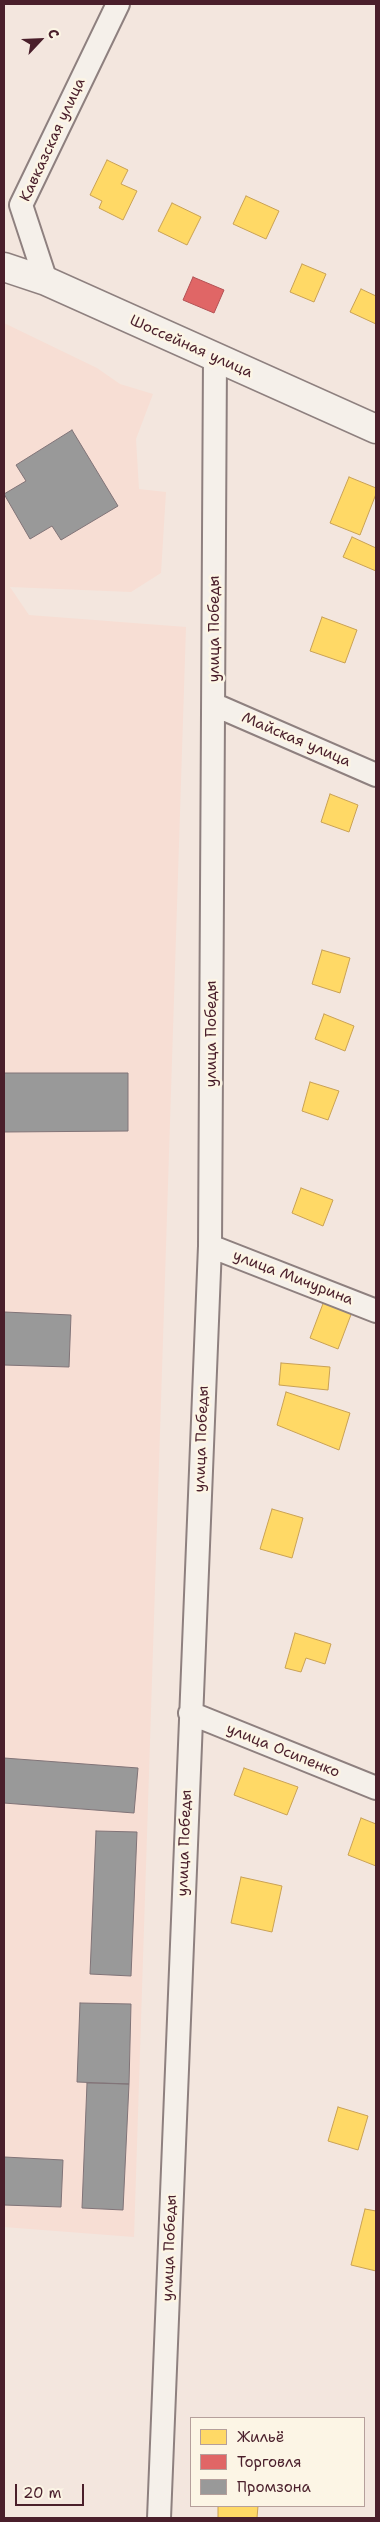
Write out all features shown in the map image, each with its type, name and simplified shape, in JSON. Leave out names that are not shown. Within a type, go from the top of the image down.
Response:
[{"type":"main road","name":"Шоссейная улица","points":[[4,267],[46,281],[376,429]]},
{"type":"street","name":"Кавказская улица","points":[[46,281],[21,205],[118,4]]},
{"type":"street","name":"улица Победы","points":[[159,2518],[210,1246],[215,705],[215,358]]},
{"type":"street","name":"Майская улица","points":[[215,705],[376,775]]},
{"type":"street","name":"улица Мичурина","points":[[210,1246],[376,1310]]},
{"type":"street","name":"улица Осипенко","points":[[190,1713],[376,1788]]},
{"type":"shaded area","points":[[4,323],[97,368],[120,384],[153,394],[136,439],[139,489],[166,492],[161,573],[131,592],[10,587],[29,615],[186,627],[134,2237],[4,2227]]},
{"type":"building: Жильё","points":[[107,160],[128,170],[121,184],[137,191],[123,220],[99,208],[102,201],[90,195]]},
{"type":"building: Жильё","points":[[246,196],[279,211],[266,239],[233,224]]},
{"type":"building: Жильё","points":[[172,203],[201,217],[187,245],[158,231]]},
{"type":"building: Жильё","points":[[302,264],[326,274],[314,302],[290,292]]},
{"type":"building: Жильё","points":[[361,289],[376,296],[376,324],[350,312]]},
{"type":"building: Жильё","points":[[349,477],[376,488],[376,494],[360,535],[330,523]]},
{"type":"building: Жильё","points":[[352,537],[376,548],[376,571],[343,557]]},
{"type":"building: Жильё","points":[[322,617],[357,630],[345,663],[310,651]]},
{"type":"building: Жильё","points":[[330,794],[358,805],[349,832],[321,822]]},
{"type":"building: Жильё","points":[[322,950],[350,958],[340,993],[312,984]]},
{"type":"building: Жильё","points":[[324,1014],[354,1026],[345,1051],[315,1039]]},
{"type":"building: Жильё","points":[[310,1082],[339,1091],[328,1120],[302,1111]]},
{"type":"building: Жильё","points":[[301,1188],[333,1200],[323,1226],[292,1213]]},
{"type":"building: Жильё","points":[[324,1301],[352,1312],[338,1349],[310,1338]]},
{"type":"building: Жильё","points":[[281,1363],[330,1367],[328,1390],[279,1385]]},
{"type":"building: Жильё","points":[[286,1392],[350,1413],[339,1450],[277,1425]]},
{"type":"building: Жильё","points":[[272,1509],[303,1518],[292,1558],[260,1549]]},
{"type":"building: Жильё","points":[[295,1633],[331,1644],[325,1664],[306,1658],[301,1672],[285,1668]]},
{"type":"building: Жильё","points":[[244,1768],[298,1787],[287,1815],[234,1795]]},
{"type":"building: Жильё","points":[[361,1818],[376,1824],[376,1866],[348,1855]]},
{"type":"building: Жильё","points":[[241,1877],[282,1886],[272,1932],[231,1923]]},
{"type":"building: Жильё","points":[[338,2107],[368,2116],[358,2150],[328,2141]]},
{"type":"building: Жильё","points":[[365,2209],[376,2211],[376,2271],[351,2265]]},
{"type":"building: Жильё","points":[[218,2507],[258,2507],[257,2518],[218,2518]]},
{"type":"building: Торговля","points":[[193,277],[224,290],[214,313],[183,300]]},
{"type":"building: Промзона","points":[[72,430],[118,506],[61,540],[52,526],[30,539],[4,494],[26,481],[16,465]]},
{"type":"building: Промзона","points":[[4,1073],[128,1073],[128,1131],[4,1132]]},
{"type":"building: Промзона","points":[[4,1312],[71,1315],[69,1367],[4,1365]]},
{"type":"building: Промзона","points":[[4,1758],[138,1768],[134,1813],[4,1803]]},
{"type":"building: Промзона","points":[[96,1831],[137,1832],[131,1976],[90,1974]]},
{"type":"building: Промзона","points":[[80,2003],[131,2004],[129,2084],[77,2082]]},
{"type":"building: Промзона","points":[[87,2083],[129,2084],[123,2210],[82,2208]]},
{"type":"building: Промзона","points":[[4,2157],[63,2160],[61,2207],[4,2205]]}]
